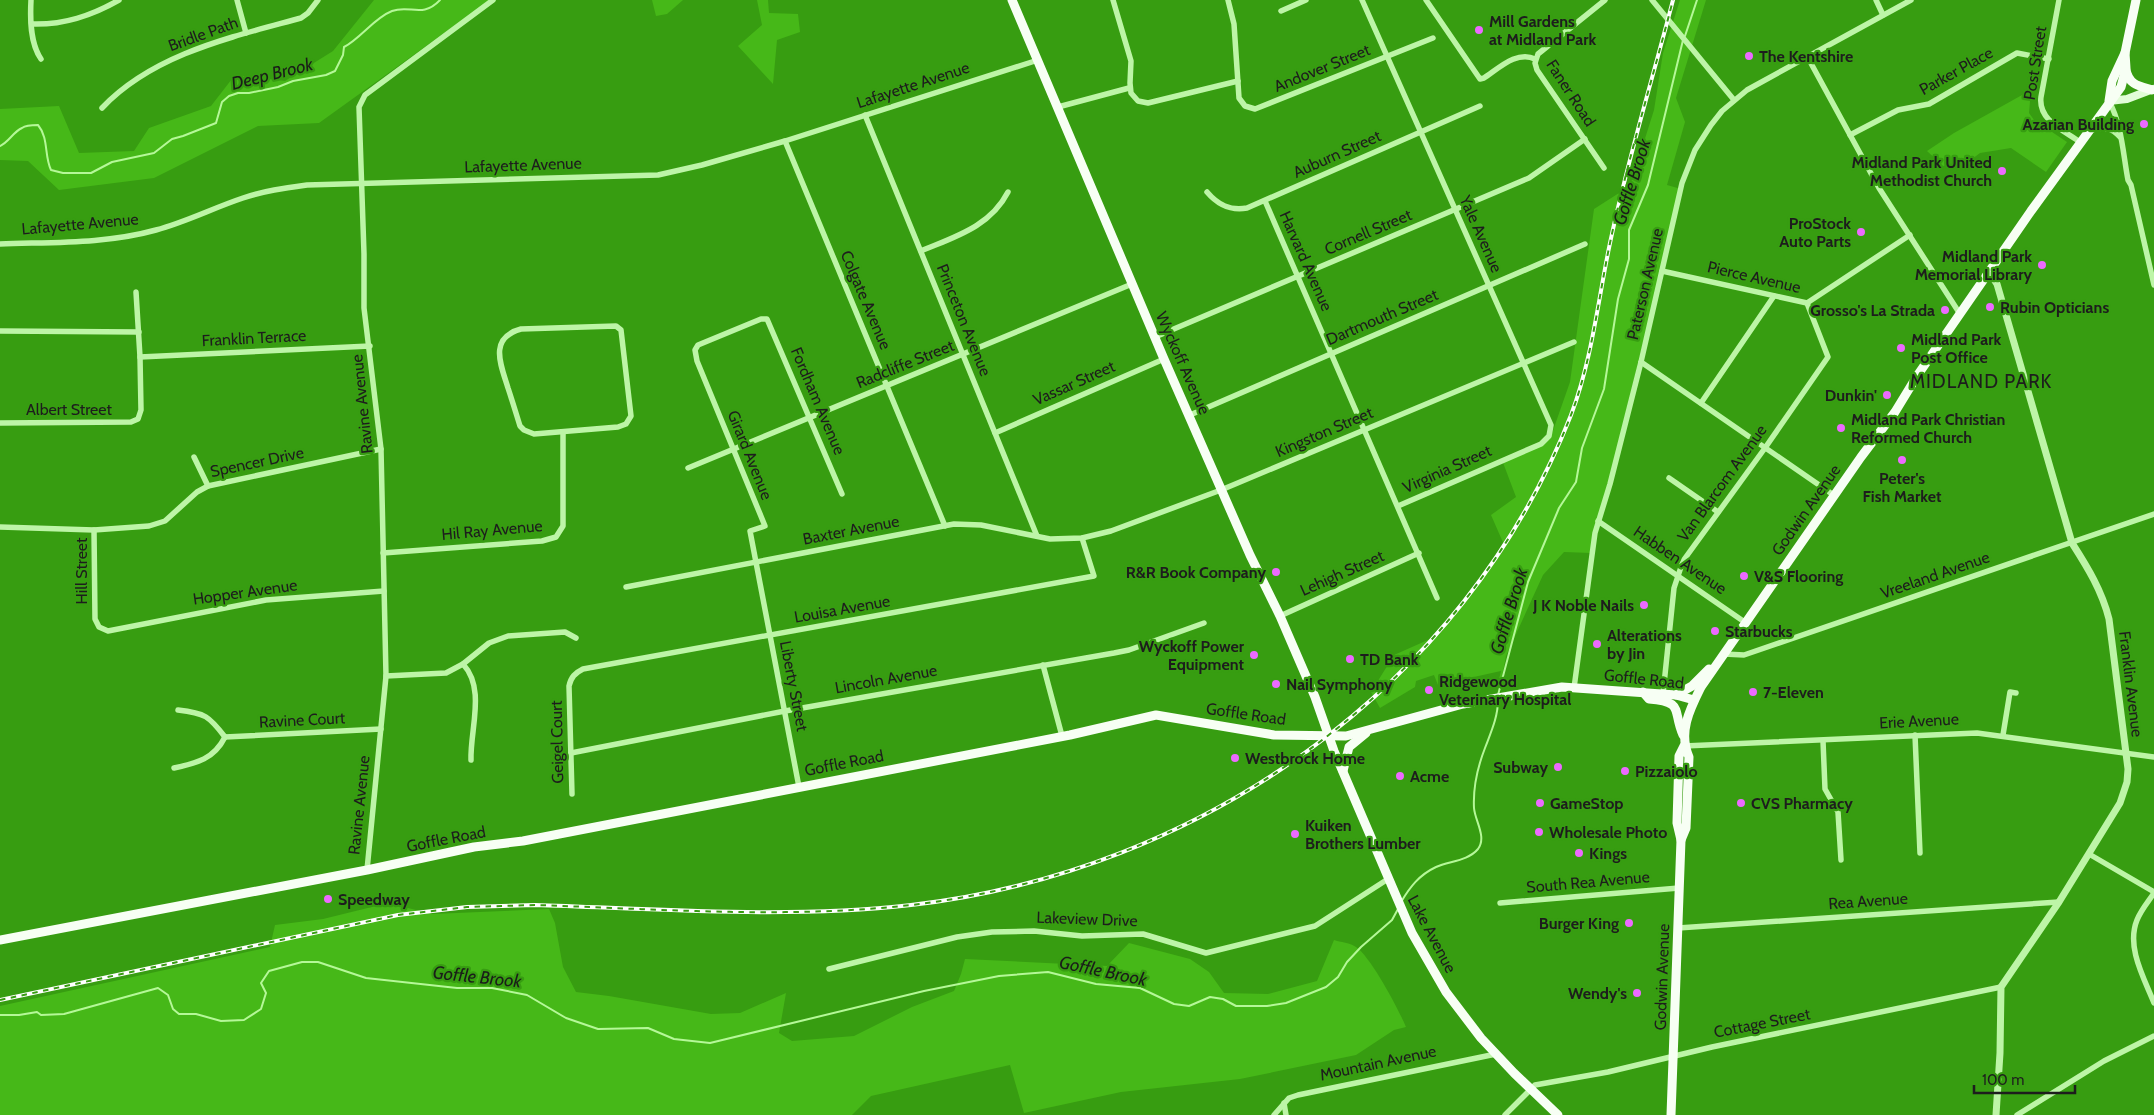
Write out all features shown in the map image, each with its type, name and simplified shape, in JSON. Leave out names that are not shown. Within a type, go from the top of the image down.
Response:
[{"type":"main road","name":"Wyckoff Avenue","points":[[1012,0],[1164,359],[1315,697],[1328,736]]},
{"type":"main road","name":"Godwin Avenue","points":[[2109,101],[2112,82],[2125,53],[2136,0]]},
{"type":"main road","name":"Godwin Avenue","points":[[1671,1115],[1681,840],[1686,828],[1689,757],[1684,742],[1688,713],[1717,663],[1895,412],[1917,376],[2088,130],[2121,86],[2126,68],[2125,53]]},
{"type":"main road","points":[[2126,68],[2128,78],[2133,84],[2153,89]]},
{"type":"main road","points":[[2109,101],[2128,99],[2153,89]]},
{"type":"main road","points":[[1676,695],[1692,686],[1717,663]]},
{"type":"main road","name":"Goffle Road","points":[[0,940],[366,870],[474,847],[523,841],[1062,736],[1156,715],[1274,734],[1346,736],[1463,704],[1518,693],[1562,687],[1676,695],[1694,700]]},
{"type":"main road","points":[[1643,692],[1649,699],[1664,700],[1673,705],[1678,714],[1684,742]]},
{"type":"main road","points":[[1343,772],[1345,756],[1349,747],[1370,730]]},
{"type":"main road","name":"Lake Avenue","points":[[1328,736],[1402,912],[1426,959],[1446,992],[1496,1054],[1558,1115]]},
{"type":"street","points":[[31,0],[35,50],[41,59]]},
{"type":"street","points":[[32,24],[75,20],[92,14],[110,2],[119,0]]},
{"type":"street","points":[[237,0],[246,33]]},
{"type":"street","name":"Bridle Path","points":[[102,108],[135,78],[156,67],[246,33],[301,18],[308,13],[318,0]]},
{"type":"street","name":"Ravine Avenue","points":[[366,870],[386,676],[381,449],[364,308],[359,107],[361,98],[493,0]]},
{"type":"street","points":[[1113,0],[1131,61],[1130,88],[1138,101],[1148,102],[1238,81],[1234,24],[1228,0]]},
{"type":"street","points":[[1281,11],[1306,0]]},
{"type":"street","name":"Yale Avenue","points":[[1362,0],[1549,421],[1551,431],[1541,444],[1507,458]]},
{"type":"street","points":[[1426,0],[1480,79],[1516,58],[1529,56],[1535,59]]},
{"type":"street","name":"Faner Road","points":[[1604,168],[1537,70],[1535,59],[1538,54],[1562,33],[1605,0]]},
{"type":"street","points":[[1876,0],[1883,15]]},
{"type":"street","name":"Paterson Avenue","points":[[1574,688],[1591,554],[1598,521],[1610,484],[1641,362],[1687,166],[1711,125],[1734,100],[1759,82],[1911,0]]},
{"type":"street","name":"Post Street","points":[[2059,0],[2041,96],[2041,108],[2048,119],[2080,142]]},
{"type":"street","points":[[1653,1],[1734,100]]},
{"type":"street","name":"Andover Street","points":[[1238,81],[1241,102],[1250,108],[1260,109],[1434,38]]},
{"type":"street","name":"Parker Place","points":[[1850,135],[1898,110],[1929,104],[2017,53],[2049,59]]},
{"type":"street","points":[[1807,56],[1879,188],[1960,314]]},
{"type":"street","name":"Lafayette Avenue","points":[[0,244],[96,240],[139,235],[180,223],[226,204],[268,191],[307,185],[658,175],[702,165],[784,141],[1038,60]]},
{"type":"street","points":[[1058,107],[1130,88]]},
{"type":"street","points":[[2109,101],[2116,115],[2128,180],[2131,185],[2154,285]]},
{"type":"street","name":"Auburn Street","points":[[1207,192],[1219,204],[1232,208],[1247,208],[1480,106]]},
{"type":"street","name":"Princeton Avenue","points":[[865,115],[1037,536]]},
{"type":"street","points":[[2088,130],[2107,128],[2113,130],[2120,137]]},
{"type":"street","name":"Cornell Street","points":[[1155,337],[1529,178],[1585,139]]},
{"type":"street","name":"Colgate Avenue","points":[[784,141],[945,526]]},
{"type":"street","points":[[921,251],[981,224],[998,208],[1008,192]]},
{"type":"street","name":"Harvard Avenue","points":[[1265,201],[1437,598]]},
{"type":"street","name":"Pierce Avenue","points":[[1662,271],[1807,304],[1910,235]]},
{"type":"street","name":"Dartmouth Street","points":[[1190,415],[1585,244]]},
{"type":"street","name":"Franklin Avenue","points":[[1990,273],[1997,284],[2072,543],[2094,578],[2105,604],[2128,769],[2124,793],[2120,803],[2059,902],[2000,988]]},
{"type":"street","name":"Radcliffe Street","points":[[688,468],[1132,284]]},
{"type":"street","points":[[136,292],[140,357]]},
{"type":"street","points":[[1701,403],[1774,296]]},
{"type":"street","name":"Van Blarcom Avenue","points":[[1663,694],[1677,575],[1689,550],[1765,448],[1828,357],[1807,304]]},
{"type":"street","name":"Girard Avenue","points":[[755,562],[750,531],[765,526],[732,450],[697,361],[695,350],[698,346],[744,326],[761,319],[767,319]]},
{"type":"street","name":"Fordham Avenue","points":[[767,319],[842,494]]},
{"type":"street","points":[[616,326],[621,330],[629,420],[622,426],[563,432],[534,434],[520,426],[499,360],[500,347],[509,335],[521,329],[616,326]]},
{"type":"street","points":[[0,331],[139,332]]},
{"type":"street","name":"Kingston Street","points":[[1082,538],[1111,531],[1221,490],[1574,342]]},
{"type":"street","name":"Franklin Terrace","points":[[140,357],[370,346]]},
{"type":"street","name":"Albert Street","points":[[0,423],[131,422],[138,419],[141,410],[140,357]]},
{"type":"street","name":"Vassar Street","points":[[995,433],[1164,359]]},
{"type":"street","points":[[1641,362],[1835,496]]},
{"type":"street","name":"Hil Ray Avenue","points":[[383,553],[542,541],[556,537],[564,521],[563,432]]},
{"type":"street","name":"Spencer Drive","points":[[0,528],[94,530],[149,526],[158,524],[173,515],[197,492],[208,486],[381,449]]},
{"type":"street","points":[[194,458],[208,486]]},
{"type":"street","name":"Virginia Street","points":[[1398,506],[1507,458]]},
{"type":"street","points":[[1669,478],[1718,512]]},
{"type":"street","name":"Vreeland Avenue","points":[[1724,654],[1744,655],[2154,514]]},
{"type":"street","name":"Habben Avenue","points":[[1598,521],[1746,623]]},
{"type":"street","name":"Baxter Avenue","points":[[626,587],[945,526],[981,525],[1050,539],[1082,538]]},
{"type":"street","name":"Hill Street","points":[[94,530],[95,619],[96,623],[103,630],[112,630]]},
{"type":"street","name":"Louisa Avenue","points":[[569,690],[570,680],[573,675],[583,669],[1094,576],[1082,538]]},
{"type":"street","name":"Lehigh Street","points":[[1280,616],[1417,554]]},
{"type":"street","name":"Liberty Street","points":[[755,562],[799,787]]},
{"type":"street","name":"Hopper Avenue","points":[[112,630],[266,600],[384,591]]},
{"type":"street","name":"Lincoln Avenue","points":[[571,753],[785,710],[1129,650],[1204,623]]},
{"type":"street","points":[[386,676],[437,675],[454,670],[489,643],[508,636],[565,632],[576,638]]},
{"type":"street","points":[[463,664],[473,677],[476,692],[471,760]]},
{"type":"street","points":[[1043,665],[1062,736]]},
{"type":"street","name":"Geigel Court","points":[[569,690],[572,794]]},
{"type":"street","points":[[2003,735],[2010,692],[2016,693]]},
{"type":"street","points":[[174,768],[197,763],[219,749],[226,737],[213,721],[201,713],[178,710]]},
{"type":"street","name":"Ravine Court","points":[[226,737],[381,729]]},
{"type":"street","name":"Erie Avenue","points":[[1684,742],[1823,741],[1957,732],[2003,735],[2154,757]]},
{"type":"street","points":[[1915,735],[1920,853]]},
{"type":"street","points":[[1823,741],[1825,789],[1838,812],[1841,860]]},
{"type":"street","points":[[2089,854],[2154,893],[2138,919],[2133,938],[2135,954],[2154,1003]]},
{"type":"street","name":"Lakeview Drive","points":[[829,969],[957,937],[992,932],[1034,931],[1082,936],[1143,934],[1206,953],[1315,926],[1388,879]]},
{"type":"street","name":"South Rea Avenue","points":[[1500,903],[1679,888]]},
{"type":"street","name":"Rea Avenue","points":[[1678,928],[2059,902]]},
{"type":"street","points":[[1996,1115],[2000,1054],[2000,988]]},
{"type":"street","name":"Cottage Street","points":[[1530,1089],[1535,1085],[2000,988]]},
{"type":"street","points":[[2016,1115],[2104,1061],[2154,1036]]},
{"type":"street","name":"Mountain Avenue","points":[[1274,1115],[1284,1103],[1298,1095],[1496,1054]]},
{"type":"street","points":[[1504,1115],[1530,1089]]},
{"type":"street","points":[[1284,1103],[1286,1115]]},
{"type":"green space","points":[[374,0],[490,0],[319,123],[258,126],[154,178],[59,190],[28,161],[0,160],[0,109],[59,106],[79,153],[134,151],[149,128],[211,106],[235,75],[285,81],[333,51]]},
{"type":"green space","points":[[652,0],[683,0],[667,14],[656,16]]},
{"type":"green space","points":[[757,0],[768,0],[769,13],[798,14],[800,32],[777,40],[773,84],[738,46],[762,25]]},
{"type":"green space","points":[[1680,0],[1706,0],[1676,98],[1685,122],[1667,185],[1681,189],[1591,553],[1564,552],[1543,575],[1506,656],[1501,682],[1498,683],[1501,671],[1438,685],[1434,675],[1416,681],[1415,687],[1380,708],[1371,692],[1394,655],[1439,635],[1505,547],[1491,515],[1516,497],[1502,460],[1550,439],[1570,382],[1594,209],[1630,186],[1654,110],[1663,53]]},
{"type":"green space","points":[[2031,90],[2029,113],[2034,120],[2067,142],[2046,172],[2011,148],[1980,153],[1972,159],[1943,166],[1927,151],[1954,133]]},
{"type":"green space","points":[[388,903],[432,914],[549,909],[555,923],[563,967],[576,992],[711,1014],[740,1013],[786,993],[779,1033],[792,1041],[854,1036],[912,1007],[954,991],[965,959],[1107,966],[1129,943],[1190,959],[1209,972],[1224,993],[1268,994],[1317,981],[1334,940],[1348,944],[1356,947],[1377,972],[1406,1027],[1394,1030],[1356,1055],[1240,1079],[1121,1092],[1024,1113],[1010,1065],[871,1096],[852,1115],[0,1115],[0,1006],[270,947],[275,925],[323,919]]},
{"type":"waterway","name":"Deep Brook","points":[[0,146],[24,127],[38,125],[44,136],[51,170],[63,173],[91,173],[112,162],[154,153],[172,139],[216,123],[222,102],[229,96],[278,87],[293,81],[326,75],[335,71],[343,55],[344,47],[379,18],[398,9],[427,9],[434,6],[440,0]]},
{"type":"waterway","name":"Goffle Brook","points":[[1685,36],[1697,0]]},
{"type":"waterway","name":"Goffle Brook","points":[[1498,695],[1528,582],[1559,508],[1576,482],[1582,448],[1604,389],[1618,299],[1629,259],[1629,230],[1648,185],[1683,40]]},
{"type":"waterway","name":"Goffle Brook","points":[[1401,902],[1412,886],[1425,874],[1436,867],[1469,856],[1478,849],[1481,834],[1474,808],[1475,785],[1480,762],[1492,730],[1498,700]]},
{"type":"waterway","name":"Goffle Brook","points":[[0,1015],[19,1015],[37,1012],[41,1015],[64,1014],[158,988],[168,995],[173,1009],[179,1014],[196,1014],[221,1021],[244,1020],[261,1009],[266,993],[261,983],[269,971],[302,962],[318,962],[366,978],[457,988],[492,988],[527,995],[566,1018],[598,1029],[648,1028],[674,1039],[710,1043],[924,991],[999,976],[1048,972],[1096,984],[1140,988],[1174,1004],[1189,1006],[1210,997],[1223,999],[1236,1006],[1267,1006],[1286,1003],[1326,987],[1338,977],[1347,962],[1361,947],[1392,920],[1398,909]]},
{"type":"railway","points":[[0,1000],[398,915],[467,907],[535,905],[770,912],[864,909],[911,905],[1018,886],[1121,853],[1218,807],[1309,750],[1392,681],[1464,602],[1524,513],[1571,415],[1578,394],[1594,330],[1617,213],[1673,0]]},
{"type":"place","name":"Mill Gardens at Midland Park","points":[[1479,30]]},
{"type":"place","name":"The Kentshire","points":[[1749,56]]},
{"type":"place","name":"Azarian Building","points":[[2144,124]]},
{"type":"place","name":"Midland Park United Methodist Church","points":[[2002,171]]},
{"type":"place","name":"ProStock Auto Parts","points":[[1861,232]]},
{"type":"place","name":"Midland Park Memorial Library","points":[[2042,265]]},
{"type":"place","name":"Rubin Opticians","points":[[1990,307]]},
{"type":"place","name":"Grosso's La Strada","points":[[1945,310]]},
{"type":"place","name":"Midland Park Post Office","points":[[1901,348]]},
{"type":"place","name":"Dunkin'","points":[[1887,395]]},
{"type":"place","name":"Midland Park Christian Reformed Church","points":[[1841,428]]},
{"type":"place","name":"Peter's Fish Market","points":[[1902,460]]},
{"type":"place","name":"R&R Book Company","points":[[1276,572]]},
{"type":"place","name":"V&S Flooring","points":[[1744,576]]},
{"type":"place","name":"J K Noble Nails","points":[[1644,605]]},
{"type":"place","name":"Starbucks","points":[[1715,631]]},
{"type":"place","name":"Alterations by Jin","points":[[1597,644]]},
{"type":"place","name":"Wyckoff Power Equipment","points":[[1254,655]]},
{"type":"place","name":"TD Bank","points":[[1350,659]]},
{"type":"place","name":"Nail Symphony","points":[[1276,684]]},
{"type":"place","name":"Ridgewood Veterinary Hospital","points":[[1429,690]]},
{"type":"place","name":"7-Eleven","points":[[1753,692]]},
{"type":"place","name":"Westbrock Home","points":[[1235,758]]},
{"type":"place","name":"Subway","points":[[1558,767]]},
{"type":"place","name":"Pizzaiolo","points":[[1625,771]]},
{"type":"place","name":"Acme","points":[[1400,776]]},
{"type":"place","name":"GameStop","points":[[1540,803]]},
{"type":"place","name":"CVS Pharmacy","points":[[1741,803]]},
{"type":"place","name":"Wholesale Photo","points":[[1539,832]]},
{"type":"place","name":"Kuiken Brothers Lumber","points":[[1295,834]]},
{"type":"place","name":"Kings","points":[[1579,853]]},
{"type":"place","name":"Speedway","points":[[328,899]]},
{"type":"place","name":"Burger King","points":[[1629,923]]},
{"type":"place","name":"Wendy's","points":[[1637,993]]},
{"type":"district","name":"MIDLAND PARK","points":[[1981,381]]}]
